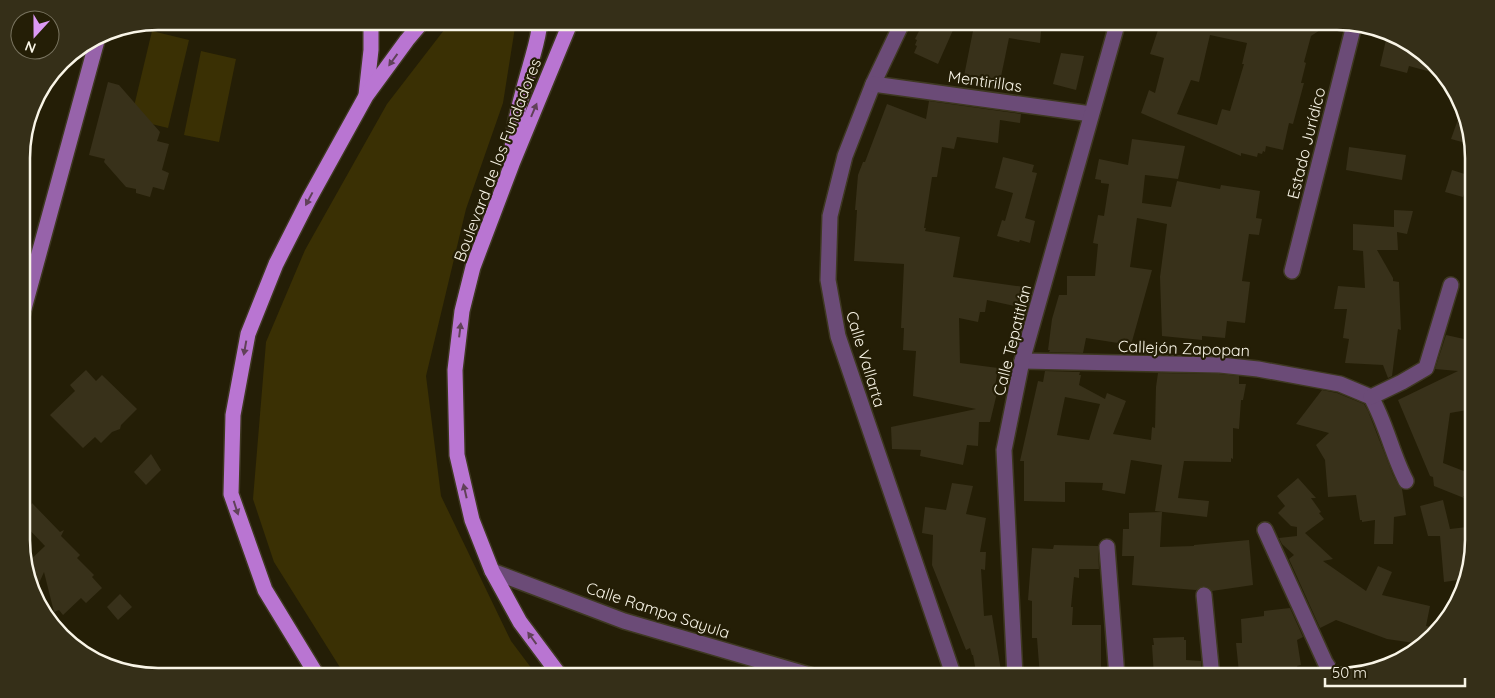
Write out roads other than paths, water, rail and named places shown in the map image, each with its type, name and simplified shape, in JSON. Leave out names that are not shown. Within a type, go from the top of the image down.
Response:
[{"type":"main road","points":[[366,96],[371,50],[370,30]]},
{"type":"main road","points":[[312,668],[264,590],[231,494],[233,415],[248,334],[276,264],[309,199],[366,96],[415,30]]},
{"type":"main road","points":[[512,164],[514,133],[522,92],[539,30]]},
{"type":"main road","name":"Boulevard de los Fundadores","points":[[554,668],[520,622],[492,571],[472,520],[457,455],[455,370],[462,311],[473,267],[566,30]]},
{"type":"street","name":"Calle Vallarta","points":[[899,30],[873,84],[845,156],[830,216],[828,280],[838,336],[951,668]]},
{"type":"street","name":"Calle Tepatitlán","points":[[1015,668],[1004,450],[1022,361],[1115,30]]},
{"type":"street","name":"Estado Jurídico","points":[[1292,270],[1352,31]]},
{"type":"street","points":[[30,287],[95,47]]},
{"type":"street","name":"Mentirillas","points":[[873,84],[1091,114]]},
{"type":"street","points":[[1406,481],[1371,397],[1426,368],[1451,286]]},
{"type":"street","name":"Callejón Zapopan","points":[[1022,361],[1220,365],[1258,369],[1340,384],[1371,397]]},
{"type":"street","points":[[1265,530],[1329,668]]},
{"type":"street","points":[[1107,547],[1116,668]]},
{"type":"street","name":"Calle Rampa Sayula","points":[[492,571],[624,621],[785,668]]},
{"type":"street","points":[[1204,595],[1211,668]]}]
